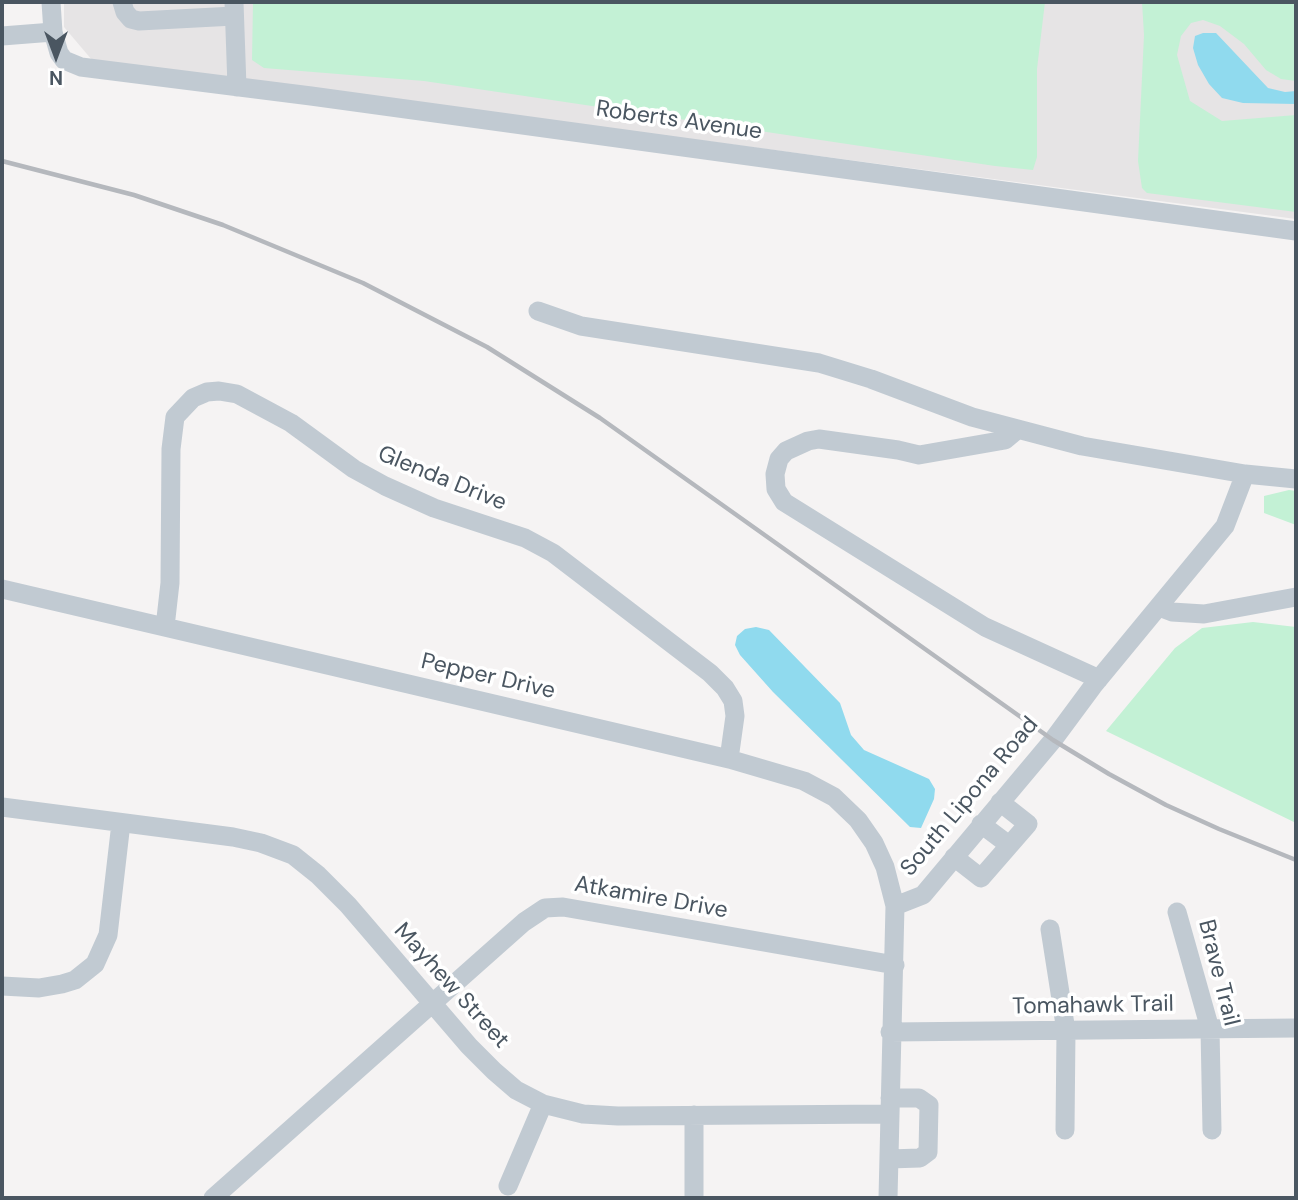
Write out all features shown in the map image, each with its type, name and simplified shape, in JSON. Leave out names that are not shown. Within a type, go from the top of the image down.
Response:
[{"type":"street","points":[[2,36],[53,32],[51,2]]},
{"type":"street","points":[[122,2],[131,19],[139,21],[234,9],[237,87]]},
{"type":"street","name":"Roberts Avenue","points":[[53,32],[64,60],[81,67],[1296,231]]},
{"type":"street","points":[[538,311],[581,326],[819,363],[871,379],[972,417],[1133,456],[1245,474],[1296,479]]},
{"type":"street","name":"Glenda Drive","points":[[165,627],[170,583],[171,449],[175,417],[193,398],[207,392],[237,394],[291,423],[322,448],[374,480],[434,508],[525,538],[562,560],[710,673],[725,688],[733,702],[735,716],[729,758]]},
{"type":"street","points":[[1017,430],[1005,440],[919,455],[819,439],[808,441],[786,451],[779,459],[775,474],[776,489],[784,502],[985,627],[1099,679]]},
{"type":"street","name":"South Lipona Road","points":[[888,1198],[895,906],[923,895],[1053,740],[1099,679],[1225,526],[1245,474]]},
{"type":"street","name":"Pepper Drive","points":[[2,589],[729,758],[804,781],[834,797],[858,820],[874,843],[885,867],[895,906]]},
{"type":"street","points":[[1159,607],[1187,614],[1204,614],[1296,597]]},
{"type":"street","points":[[954,857],[981,878],[1028,824],[1000,802]]},
{"type":"street","name":"Mayhew Street","points":[[2,807],[233,837],[261,843],[293,855],[348,905],[432,1004],[494,1071],[516,1090],[543,1104],[583,1114],[694,1115],[889,1106],[919,1098],[929,1105],[928,1152],[920,1158],[889,1159]]},
{"type":"street","points":[[2,986],[39,988],[62,984],[75,980],[95,964],[108,935],[121,823]]},
{"type":"street","points":[[981,824],[1009,845]]},
{"type":"street","name":"Atkamire Drive","points":[[218,1196],[537,912],[553,907],[895,965]]},
{"type":"street","name":"Brave Trail","points":[[1177,912],[1210,1029],[1212,1130]]},
{"type":"street","points":[[1050,929],[1066,1031],[1065,1130]]},
{"type":"street","name":"Tomahawk Trail","points":[[890,1032],[1296,1028]]},
{"type":"street","points":[[508,1186],[543,1104]]},
{"type":"street","points":[[694,1115],[694,1198]]},
{"type":"shaded area","points":[[64,2],[1296,2],[1296,219],[92,60],[64,27]]},
{"type":"green space","points":[[253,2],[1045,2],[1037,69],[1037,157],[1033,170],[995,166],[424,81],[264,68],[252,60]]},
{"type":"green space","points":[[1142,2],[1296,2],[1296,81],[1281,79],[1266,70],[1244,44],[1220,26],[1203,20],[1191,23],[1181,36],[1177,55],[1190,101],[1222,121],[1296,115],[1296,212],[1147,193],[1142,188],[1138,161],[1144,35]]},
{"type":"green space","points":[[1296,491],[1296,525],[1264,513],[1264,496]]},
{"type":"green space","points":[[1253,622],[1296,627],[1296,823],[1106,731],[1175,648],[1202,628]]},
{"type":"water","points":[[1216,33],[1268,88],[1285,92],[1296,91],[1296,104],[1243,103],[1222,98],[1209,84],[1198,65],[1193,48],[1195,36]]},
{"type":"water","points":[[756,627],[769,630],[840,703],[851,735],[864,750],[929,779],[935,789],[934,799],[921,828],[910,827],[773,692],[740,655],[735,645],[737,636],[745,629]]},
{"type":"railway","points":[[2,161],[134,195],[223,225],[363,283],[487,347],[600,418],[1053,740],[1166,805],[1296,860]]}]
